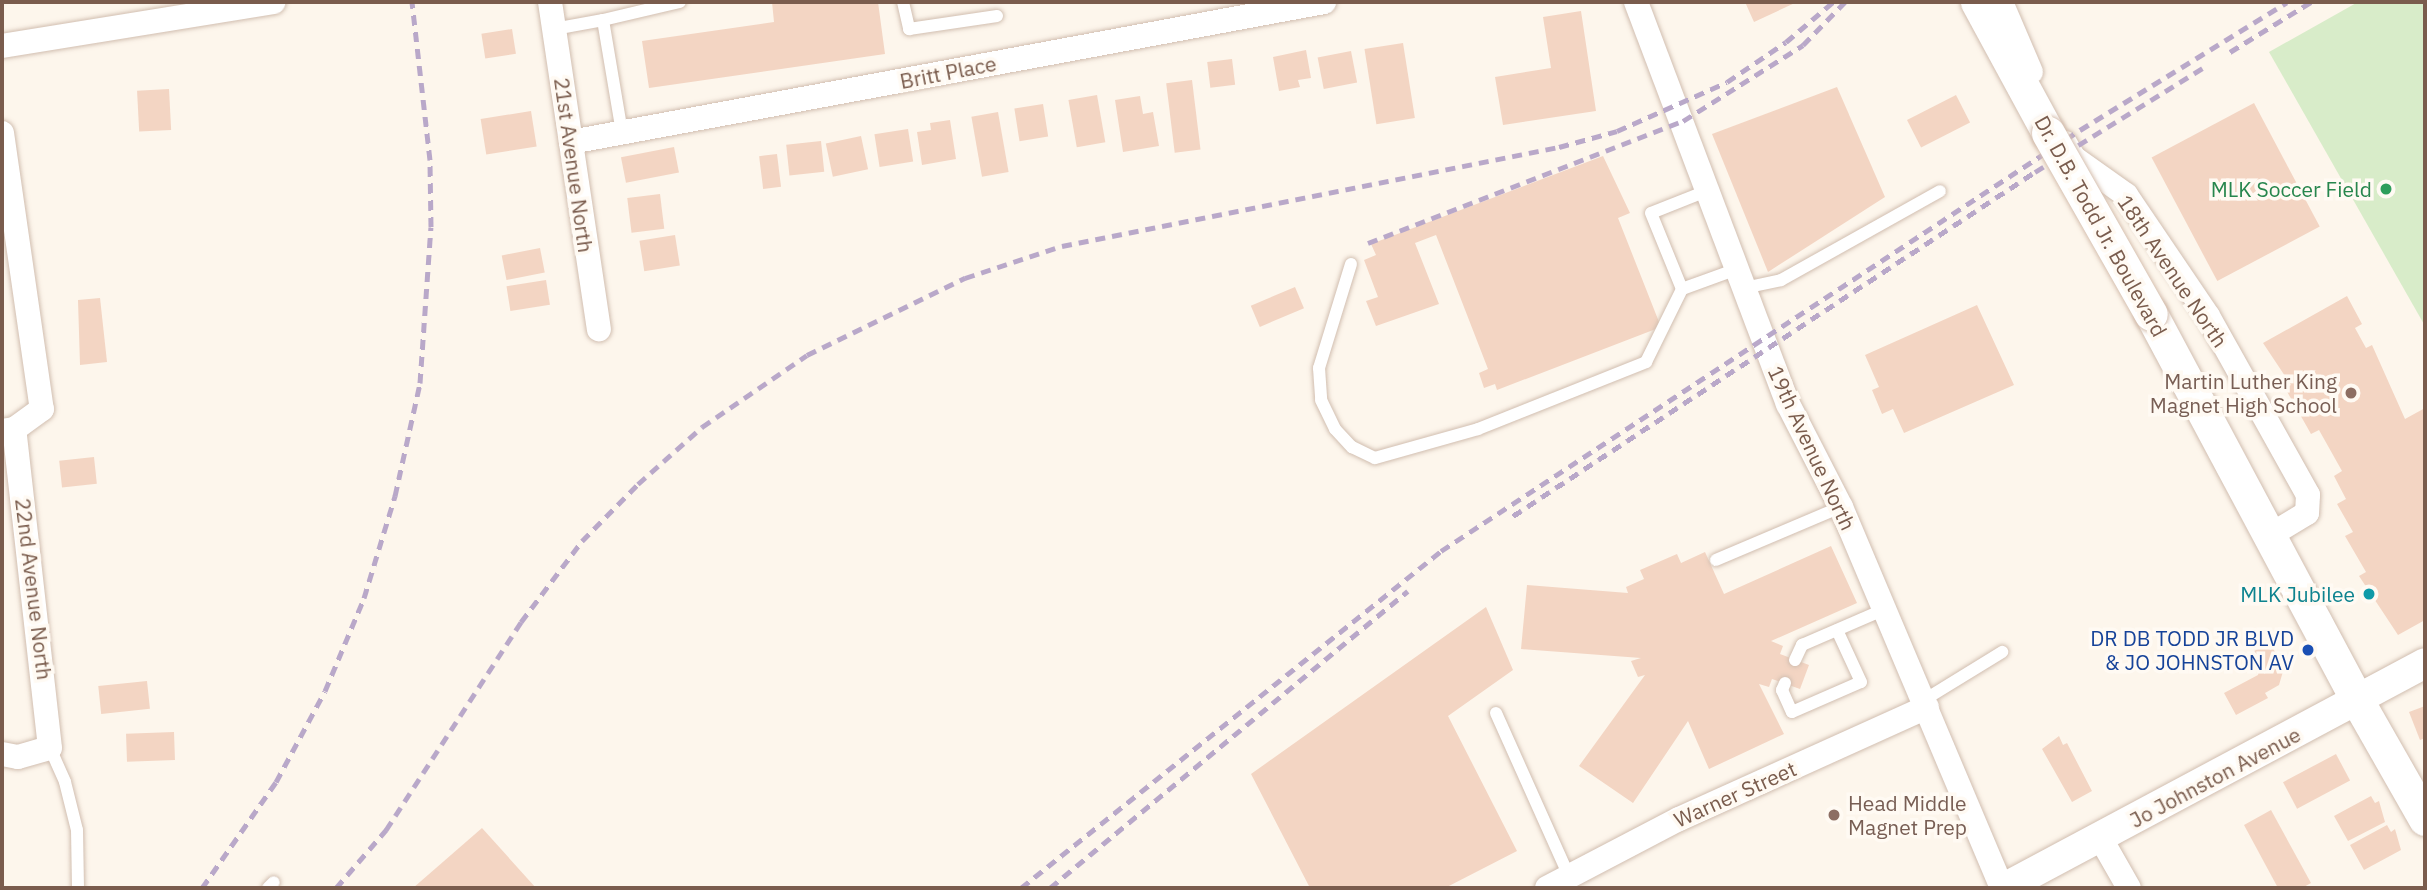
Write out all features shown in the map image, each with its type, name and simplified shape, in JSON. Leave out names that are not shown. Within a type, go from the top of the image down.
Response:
[{"type":"main road","name":"Dr. D.B. Todd Jr. Boulevard","points":[[1977,2],[2151,314],[2357,700],[2425,819]]},
{"type":"street","points":[[2,46],[273,2]]},
{"type":"street","name":"21st Avenue North","points":[[550,2],[598,329]]},
{"type":"street","name":"Britt Place","points":[[571,142],[1324,2]]},
{"type":"street","name":"19th Avenue North","points":[[1636,2],[1788,404],[1841,507],[2003,888]]},
{"type":"street","name":"18th Avenue North","points":[[2001,2],[2053,124],[2074,158],[2126,195],[2208,316],[2308,495],[2307,513],[2269,536]]},
{"type":"street","points":[[2,133],[10,241],[42,409],[8,430]]},
{"type":"street","name":"22nd Avenue North","points":[[8,430],[49,708],[50,748]]},
{"type":"street","name":"Jo Johnston Avenue","points":[[2003,888],[2101,839],[2425,663]]},
{"type":"street","name":"Warner Street","points":[[1546,888],[1679,819],[1926,704]]},
{"type":"street","points":[[2,754],[18,757],[50,748]]},
{"type":"street","points":[[2101,839],[2129,888]]},
{"type":"lane","points":[[554,29],[680,2]]},
{"type":"lane","points":[[903,2],[909,29],[997,16]]},
{"type":"lane","points":[[603,20],[622,132]]},
{"type":"lane","points":[[1351,264],[1319,368],[1321,400],[1335,429],[1352,447],[1375,458],[1478,429],[1646,362],[1682,289],[1651,213],[1709,190]]},
{"type":"lane","points":[[1682,289],[1741,279],[1781,280],[1940,191]]},
{"type":"lane","points":[[1716,560],[1841,507]]},
{"type":"lane","points":[[1795,660],[1802,645],[1885,609]]},
{"type":"lane","points":[[1785,683],[1782,690],[1792,712],[1861,682],[1837,630]]},
{"type":"lane","points":[[1926,704],[2002,652]]},
{"type":"lane","points":[[1496,713],[1569,876]]},
{"type":"lane","points":[[50,748],[65,782],[77,831],[78,888]]},
{"type":"green space","name":"MLK Soccer Field","points":[[2358,2],[2425,2],[2425,326],[2269,52]]},
{"type":"building","points":[[772,2],[878,2],[885,54],[649,88],[642,41],[774,22]]},
{"type":"building","points":[[1745,2],[1797,2],[1754,22]]},
{"type":"building","points":[[1581,11],[1596,111],[1503,125],[1495,77],[1551,68],[1543,17]]},
{"type":"building","points":[[512,29],[516,54],[485,59],[481,34]]},
{"type":"building","points":[[1403,43],[1415,118],[1376,124],[1364,49]]},
{"type":"building","points":[[1306,50],[1311,78],[1298,80],[1300,87],[1279,91],[1273,57]]},
{"type":"building","points":[[1351,51],[1357,82],[1324,89],[1318,57]]},
{"type":"building","points":[[1232,59],[1235,85],[1210,88],[1207,62]]},
{"type":"building","points":[[1192,80],[1201,149],[1175,153],[1166,83]]},
{"type":"building","points":[[1837,87],[1885,197],[1768,272],[1712,134]]},
{"type":"building","points":[[169,89],[171,130],[139,132],[137,91]]},
{"type":"building","points":[[1097,95],[1105,142],[1077,147],[1068,100]]},
{"type":"building","points":[[1956,95],[1970,123],[1921,148],[1907,120]]},
{"type":"building","points":[[1140,96],[1143,114],[1153,112],[1159,146],[1123,152],[1115,100]]},
{"type":"building","points":[[2254,103],[2320,227],[2217,281],[2152,157]]},
{"type":"building","points":[[1043,104],[1048,137],[1020,141],[1014,109]]},
{"type":"building","points":[[531,111],[537,147],[486,155],[481,119]]},
{"type":"building","points":[[998,112],[1009,172],[982,177],[971,117]]},
{"type":"building","points":[[950,120],[956,159],[922,165],[917,132],[931,130],[930,123]]},
{"type":"building","points":[[908,129],[913,162],[880,167],[874,134]]},
{"type":"building","points":[[861,136],[868,169],[833,177],[826,143]]},
{"type":"building","points":[[821,141],[824,172],[789,175],[786,145]]},
{"type":"building","points":[[674,147],[679,173],[626,183],[621,157]]},
{"type":"building","points":[[777,154],[781,187],[763,189],[759,156]]},
{"type":"building","points":[[1603,156],[1630,213],[1618,218],[1661,327],[1497,390],[1495,384],[1484,388],[1479,373],[1488,369],[1436,235],[1415,243],[1439,304],[1376,326],[1366,301],[1378,297],[1364,260],[1376,255],[1371,244]]},
{"type":"building","points":[[660,194],[664,229],[632,233],[627,198]]},
{"type":"building","points":[[675,235],[680,266],[644,271],[639,241]]},
{"type":"building","points":[[540,248],[545,273],[506,280],[502,255]]},
{"type":"building","points":[[546,280],[550,305],[510,311],[506,286]]},
{"type":"building","points":[[1295,287],[1304,308],[1260,327],[1251,306]]},
{"type":"building","points":[[2347,296],[2362,324],[2355,328],[2366,348],[2372,345],[2405,419],[2425,408],[2425,620],[2398,635],[2359,576],[2366,572],[2345,536],[2353,532],[2337,504],[2346,499],[2334,476],[2342,471],[2319,430],[2311,434],[2285,388],[2291,385],[2263,343]]},
{"type":"building","points":[[100,298],[107,362],[80,365],[78,300]]},
{"type":"building","points":[[1977,305],[2014,385],[1904,433],[1893,409],[1882,414],[1872,390],[1879,387],[1865,355]]},
{"type":"building","points":[[94,457],[97,484],[62,488],[59,461]]},
{"type":"building","points":[[1831,546],[1857,603],[1771,641],[1783,646],[1780,654],[1809,665],[1800,689],[1772,679],[1769,687],[1759,684],[1784,734],[1709,769],[1688,721],[1633,803],[1579,766],[1645,675],[1638,677],[1631,661],[1641,658],[1521,649],[1527,585],[1628,593],[1626,587],[1644,579],[1640,570],[1677,554],[1681,563],[1705,552],[1724,594]]},
{"type":"building","points":[[1486,607],[1513,670],[1448,716],[1517,851],[1445,888],[1310,888],[1251,774]]},
{"type":"building","points":[[2270,643],[2284,668],[2279,685],[2265,693],[2268,698],[2236,715],[2224,693],[2258,675],[2261,663],[2254,651]]},
{"type":"building","points":[[147,681],[150,709],[101,714],[98,686]]},
{"type":"building","points":[[2425,706],[2425,738],[2420,740],[2409,712]]},
{"type":"building","points":[[174,732],[175,760],[127,762],[126,734]]},
{"type":"building","points":[[2059,736],[2063,745],[2067,743],[2092,791],[2072,802],[2042,749]]},
{"type":"building","points":[[2336,754],[2350,780],[2297,809],[2283,782]]},
{"type":"building","points":[[2371,796],[2375,803],[2379,801],[2385,822],[2348,841],[2334,816]]},
{"type":"building","points":[[2271,810],[2311,883],[2302,888],[2278,888],[2244,825]]},
{"type":"building","points":[[2387,825],[2391,832],[2395,829],[2401,850],[2364,870],[2350,845]]},
{"type":"building","points":[[482,828],[536,888],[413,888]]},
{"type":"railway","points":[[202,888],[276,782],[325,691],[364,598],[395,496],[420,383],[431,227],[430,160],[412,2]]},
{"type":"railway","points":[[336,888],[386,830],[521,622],[582,541],[638,484],[702,427],[807,355],[965,278],[1062,246],[1559,147],[1617,131],[1727,82],[1786,42],[1833,2]]},
{"type":"railway","points":[[1368,243],[1683,121],[1803,45],[1845,2]]},
{"type":"railway","points":[[1021,888],[1441,551],[2080,130],[2287,2]]},
{"type":"railway","points":[[2230,52],[2311,2]]},
{"type":"railway","points":[[1513,516],[2035,172],[2203,68]]},
{"type":"railway","points":[[1050,888],[1408,591]]},
{"type":"place","name":"MLK Soccer Field","points":[[2386,189]]},
{"type":"place","name":"Martin Luther King Magnet High School","points":[[2351,393]]},
{"type":"place","name":"MLK Jubilee","points":[[2369,594]]},
{"type":"place","name":"DR DB TODD JR BLVD & JO JOHNSTON AV","points":[[2308,650]]},
{"type":"place","name":"Head Middle Magnet Prep","points":[[1834,815]]}]
